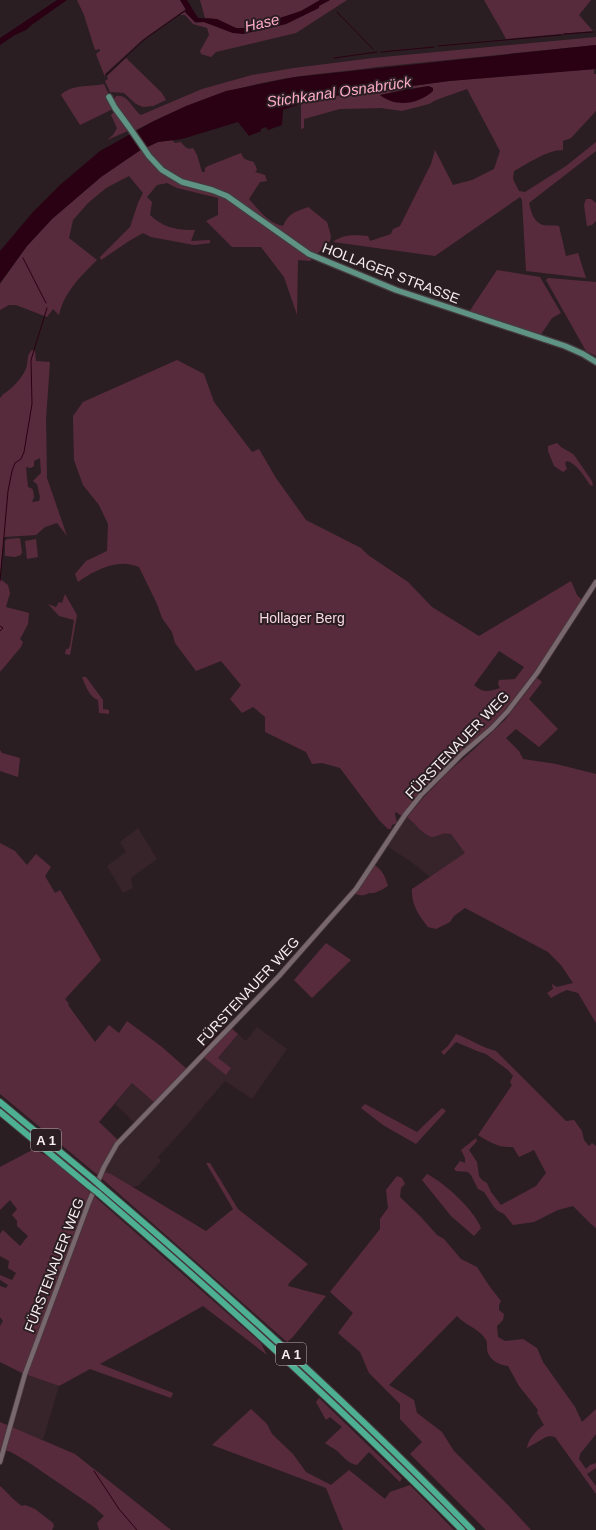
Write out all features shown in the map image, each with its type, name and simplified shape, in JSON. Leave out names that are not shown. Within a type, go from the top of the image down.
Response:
[{"type":"highway","name":"A 1","points":[[0,1102],[180,1253],[295,1357],[372,1430],[472,1530]]},
{"type":"highway","name":"A 1","points":[[0,1112],[179,1262],[290,1362],[382,1450],[462,1530]]},
{"type":"main road","name":"HOLLAGER STRASSE","points":[[109,97],[115,108],[156,164],[166,173],[182,182],[212,190],[227,196],[304,251],[319,259],[396,290],[564,346],[583,354],[596,362]]},
{"type":"street","name":"FÜRSTENAUER WEG","points":[[0,1462],[23,1378],[89,1202],[104,1167],[117,1144],[279,976],[352,893],[374,864],[405,815],[421,795],[508,711],[537,673],[596,582]]},
{"type":"shaded area","points":[[405,815],[427,836],[432,837],[445,833],[451,834],[466,853],[430,877],[410,861],[385,845]]},
{"type":"shaded area","points":[[138,828],[157,859],[131,878],[133,888],[123,893],[107,866],[126,852],[120,842]]},
{"type":"shaded area","points":[[257,1027],[287,1049],[252,1099],[225,1081],[158,1157],[161,1161],[138,1186],[131,1187],[111,1174],[101,1175],[117,1144],[136,1124],[115,1104],[132,1083],[156,1104],[202,1056],[218,1059],[238,1034],[246,1041]]},
{"type":"shaded area","points":[[25,1374],[59,1386],[43,1440],[9,1427]]},
{"type":"green space","points":[[77,0],[180,0],[186,9],[142,40],[105,74],[105,77],[96,54],[100,51],[100,49],[95,50],[84,15]]},
{"type":"green space","points":[[200,0],[320,0],[301,11],[287,16],[260,25],[237,28],[213,19],[205,18]]},
{"type":"green space","points":[[330,0],[347,0],[296,33],[216,52],[211,57],[201,54],[200,51],[209,35],[207,28],[193,24],[185,15],[180,15],[186,11],[186,13],[196,23],[204,22],[233,33],[259,31],[286,24],[318,8]]},
{"type":"green space","points":[[484,0],[591,0],[579,15],[593,31],[506,39]]},
{"type":"green space","points":[[596,37],[596,45],[377,67],[305,76],[253,85],[232,90],[192,104],[134,131],[113,101],[116,96],[124,97],[141,115],[202,89],[252,75],[373,58]]},
{"type":"green space","points":[[126,58],[162,93],[166,100],[153,106],[143,107],[136,104],[124,93],[110,92],[105,81],[108,79],[107,76]]},
{"type":"green space","points":[[594,69],[594,74],[596,74],[596,111],[571,138],[563,141],[563,150],[544,155],[514,171],[513,179],[519,191],[525,192],[566,166],[596,142],[596,151],[529,203],[533,216],[540,224],[559,226],[566,256],[578,253],[586,278],[526,271],[522,200],[520,197],[435,256],[333,242],[345,236],[354,235],[368,236],[370,241],[391,234],[393,229],[400,226],[431,164],[435,150],[453,185],[472,180],[494,169],[500,151],[467,89],[429,104],[402,111],[381,108],[340,109],[304,119],[304,128],[301,129],[301,100],[408,87],[405,90],[380,95],[390,100],[429,86],[407,89],[412,86],[449,81]]},
{"type":"green space","points":[[104,84],[115,108],[80,125],[61,95],[65,91],[75,87]]},
{"type":"green space","points":[[114,112],[128,131],[107,140],[113,135],[117,128],[111,115]]},
{"type":"green space","points":[[172,140],[175,143],[181,142],[185,147],[191,149],[193,148],[197,155],[202,172],[205,172],[205,168],[208,166],[241,153],[244,159],[254,162],[257,170],[255,172],[265,175],[267,181],[260,182],[249,199],[264,216],[273,222],[283,226],[290,216],[308,207],[327,222],[331,236],[330,241],[310,261],[298,260],[297,315],[284,277],[261,247],[232,247],[206,221],[218,215],[218,198],[177,188],[167,183],[157,185],[147,197],[152,202],[150,215],[160,223],[171,227],[195,230],[191,241],[210,240],[210,243],[194,245],[151,237],[143,233],[101,260],[100,257],[130,227],[143,193],[129,176],[106,188],[88,203],[73,220],[69,238],[97,260],[79,278],[69,292],[61,307],[59,315],[53,309],[47,317],[16,305],[9,305],[0,310],[0,284],[27,246],[52,219],[101,177],[139,151],[158,142]]},
{"type":"green space","points":[[586,199],[591,199],[596,203],[596,221],[592,225],[587,226],[584,205]]},
{"type":"green space","points":[[497,270],[540,277],[561,313],[552,318],[540,336],[469,312]]},
{"type":"green space","points":[[548,278],[596,282],[596,356],[586,351],[546,280]]},
{"type":"green space","points":[[32,350],[35,351],[36,361],[50,362],[46,419],[47,478],[67,536],[57,523],[45,527],[36,535],[4,537],[0,576],[0,397],[1,398],[2,395],[9,390],[24,374],[29,354]],"holes":[[[40,458],[41,473],[33,481],[37,484],[40,497],[39,501],[32,502],[34,497],[33,490],[28,487],[26,467],[31,468],[34,466],[34,461]]]},
{"type":"green space","name":"Hollager Berg","points":[[177,360],[204,374],[214,402],[252,452],[259,449],[276,478],[306,520],[361,548],[368,555],[408,582],[432,607],[479,636],[571,581],[577,595],[582,600],[527,683],[502,714],[488,728],[489,731],[462,754],[403,817],[396,812],[397,823],[392,825],[391,829],[388,829],[379,820],[340,768],[322,763],[312,764],[306,752],[265,732],[265,717],[253,707],[242,713],[230,699],[241,685],[221,661],[196,671],[175,643],[172,632],[162,618],[139,567],[125,564],[109,566],[92,573],[78,582],[75,574],[86,561],[107,551],[108,524],[99,505],[83,485],[74,460],[73,416],[83,402]],"holes":[[[499,651],[524,667],[515,679],[499,680],[498,684],[500,688],[483,691],[474,685]]]},
{"type":"green space","points":[[557,443],[574,455],[592,481],[593,486],[590,485],[574,464],[567,461],[565,463],[567,469],[563,472],[554,466],[548,451],[548,446]]},
{"type":"green space","points":[[20,538],[21,555],[15,557],[5,556],[5,541],[7,539]]},
{"type":"green space","points":[[36,539],[38,557],[27,559],[25,541]]},
{"type":"green space","points":[[0,579],[8,585],[10,593],[6,607],[29,613],[28,624],[20,639],[23,642],[21,647],[0,672]]},
{"type":"green space","points":[[65,594],[77,615],[70,655],[65,654],[66,649],[70,646],[74,620],[59,616],[48,604],[56,607],[59,602],[62,603]]},
{"type":"green space","points":[[82,677],[86,677],[103,700],[103,709],[109,710],[109,714],[99,713],[98,700],[92,696]]},
{"type":"green space","points":[[537,678],[542,682],[529,699],[558,729],[539,747],[516,729],[506,738],[519,751],[523,759],[556,764],[596,774],[596,1023],[578,993],[567,990],[551,998],[547,993],[553,989],[552,984],[557,987],[573,983],[561,965],[548,952],[465,908],[454,916],[450,922],[436,929],[428,927],[414,905],[412,895],[412,889],[465,853],[451,834],[445,833],[435,837],[430,837],[407,817],[447,773],[505,720]]},
{"type":"green space","points":[[0,750],[2,753],[20,758],[18,777],[0,771]]},
{"type":"green space","points":[[0,843],[15,851],[27,865],[36,854],[51,867],[45,876],[55,893],[60,890],[101,960],[65,999],[95,1042],[109,1025],[119,1033],[127,1021],[162,1047],[188,1070],[156,1104],[132,1083],[99,1122],[120,1142],[102,1174],[105,1172],[111,1174],[206,1231],[233,1209],[206,1163],[210,1163],[238,1209],[308,1264],[289,1283],[288,1286],[326,1296],[292,1338],[287,1342],[100,1177],[0,1094]]},
{"type":"green space","points":[[373,864],[383,873],[388,886],[377,892],[365,895],[352,893]]},
{"type":"green space","points":[[326,943],[351,960],[312,998],[294,980]]},
{"type":"green space","points":[[230,1027],[238,1034],[218,1058],[231,1068],[226,1075],[202,1056]]},
{"type":"green space","points":[[456,1034],[496,1051],[566,1121],[574,1120],[582,1131],[584,1140],[589,1146],[592,1143],[596,1146],[596,1228],[573,1206],[558,1210],[534,1222],[513,1225],[504,1214],[494,1207],[484,1192],[478,1189],[468,1172],[456,1171],[454,1169],[460,1161],[465,1163],[465,1158],[461,1150],[476,1138],[477,1141],[469,1150],[477,1162],[479,1176],[487,1183],[491,1192],[501,1205],[536,1186],[546,1173],[534,1150],[519,1157],[513,1147],[498,1145],[478,1135],[512,1085],[510,1082],[513,1076],[508,1070],[486,1054],[456,1042],[444,1055],[441,1052],[448,1046]]},
{"type":"green space","points":[[365,1104],[417,1132],[442,1108],[446,1111],[416,1144],[383,1125],[361,1108]]},
{"type":"green space","points":[[34,1149],[52,1159],[261,1343],[267,1355],[203,1306],[100,1364],[173,1393],[171,1398],[90,1369],[59,1386],[22,1373],[0,1362],[0,1326],[3,1321],[0,1317],[0,1286],[6,1288],[8,1285],[0,1280],[0,1275],[12,1280],[16,1273],[8,1268],[9,1261],[0,1256],[0,1234],[3,1230],[20,1246],[28,1236],[17,1226],[17,1221],[12,1215],[17,1209],[10,1200],[0,1210],[0,1167]]},
{"type":"green space","points":[[427,1174],[450,1190],[472,1213],[481,1228],[474,1236],[451,1216],[422,1180]]},
{"type":"green space","points":[[397,1176],[402,1178],[405,1184],[401,1188],[400,1197],[437,1235],[444,1239],[461,1259],[477,1267],[501,1301],[499,1310],[504,1314],[503,1320],[497,1326],[498,1337],[505,1341],[523,1339],[537,1348],[543,1362],[575,1407],[582,1422],[596,1409],[596,1434],[580,1454],[579,1459],[586,1469],[590,1465],[596,1463],[596,1468],[587,1474],[596,1486],[596,1494],[555,1437],[546,1437],[527,1448],[533,1435],[544,1425],[537,1413],[538,1410],[519,1386],[508,1366],[496,1362],[489,1356],[487,1351],[487,1342],[483,1336],[457,1316],[389,1385],[414,1400],[417,1413],[442,1432],[454,1451],[531,1530],[486,1530],[410,1454],[422,1442],[400,1419],[400,1404],[369,1373],[360,1352],[338,1333],[353,1313],[330,1292],[380,1229],[380,1219],[388,1208],[386,1190]]},
{"type":"green space","points":[[319,1398],[402,1478],[400,1482],[369,1452],[357,1465],[348,1461],[336,1450],[325,1443],[342,1427],[330,1417],[326,1420],[316,1402]]},
{"type":"green space","points":[[251,1409],[267,1424],[272,1434],[293,1454],[306,1472],[331,1485],[349,1470],[385,1499],[390,1492],[410,1485],[454,1530],[343,1530],[326,1488],[212,1445]]},
{"type":"green space","points":[[0,1422],[75,1454],[171,1530],[99,1530],[97,1523],[104,1516],[94,1507],[28,1462],[11,1452],[0,1449]]},
{"type":"green space","points":[[0,1486],[22,1506],[25,1505],[35,1509],[53,1523],[54,1526],[52,1530],[0,1530]]},
{"type":"water","points":[[57,0],[67,0],[26,30],[0,45],[0,38]]},
{"type":"water","points":[[180,0],[187,0],[198,18],[217,19],[236,28],[244,28],[301,11],[320,0],[330,0],[319,6],[319,8],[286,24],[243,34],[233,33],[204,22],[195,22],[185,12],[186,10]]},
{"type":"water","name":"Stichkanal Osnabrück","points":[[596,45],[596,69],[449,81],[412,86],[407,90],[429,86],[433,88],[433,91],[421,99],[407,103],[393,102],[380,95],[404,90],[406,87],[301,100],[297,105],[283,110],[282,125],[268,130],[266,127],[249,136],[238,122],[182,139],[158,142],[139,151],[101,177],[52,219],[27,246],[0,283],[0,251],[33,212],[60,185],[100,151],[152,122],[186,106],[226,91],[295,77]]},
{"type":"waterway","points":[[106,75],[145,39],[186,10]]},
{"type":"waterway","points":[[337,12],[373,49]]},
{"type":"waterway","points":[[564,34],[593,32]]},
{"type":"waterway","points":[[438,46],[561,35]]},
{"type":"waterway","points":[[381,52],[434,47]]},
{"type":"waterway","points":[[334,58],[377,52]]},
{"type":"waterway","points":[[23,258],[46,303]]},
{"type":"waterway","points":[[0,581],[8,491],[15,463],[21,459],[24,452],[32,404],[31,360],[47,308]]},
{"type":"waterway","points":[[0,626],[3,628],[0,631]]},
{"type":"waterway","points":[[222,1030],[228,1025]]},
{"type":"waterway","points":[[200,1053],[220,1032]]},
{"type":"waterway","points":[[94,1471],[119,1509],[137,1530]]},
{"type":"water label","name":"Hase","points":[[262,23]]}]
